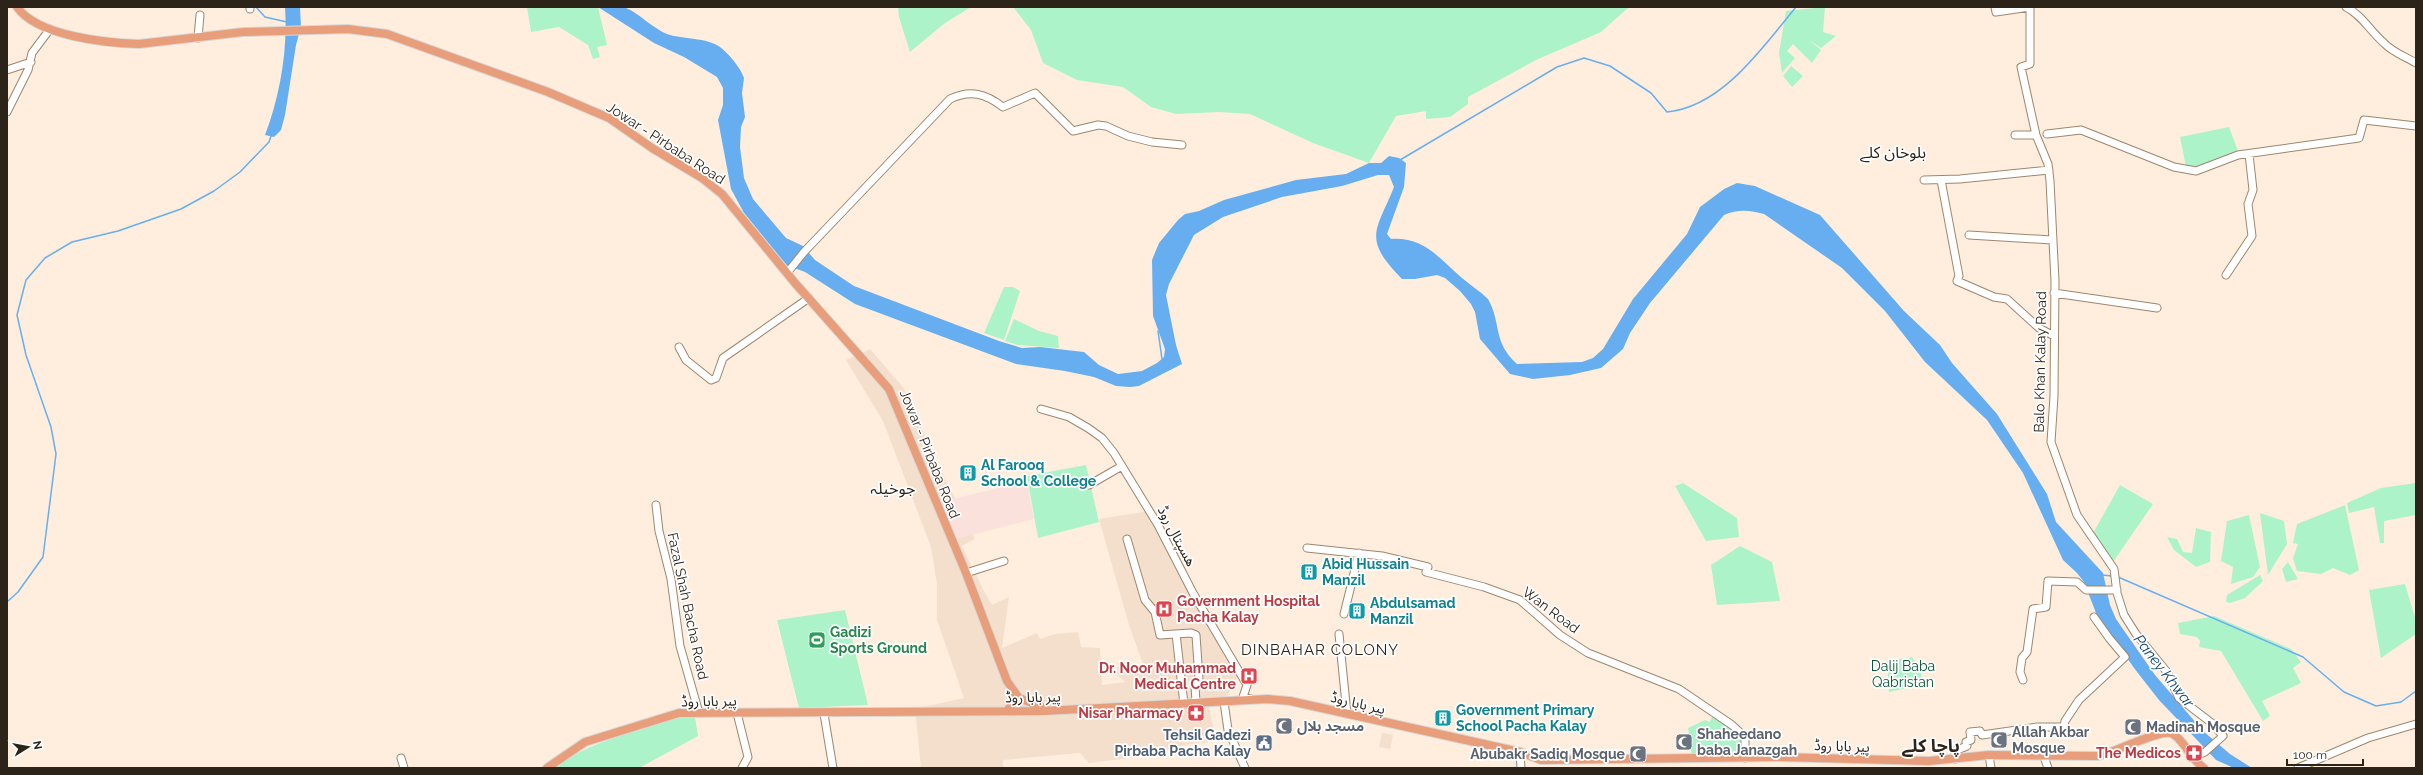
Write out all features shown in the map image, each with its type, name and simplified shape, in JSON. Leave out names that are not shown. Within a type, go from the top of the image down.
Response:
[{"type":"main road","name":"Jowar - Pirbaba Road","points":[[17,7],[33,21],[50,29],[123,43],[139,44],[243,32],[348,29],[387,34],[548,92],[609,118],[722,194],[787,273],[889,389],[966,573],[1007,681],[1019,698],[1051,710]]},
{"type":"main road","points":[[1007,711],[1013,703],[1013,691]]},
{"type":"main road","name":"پیر بابا روڈ","points":[[547,768],[585,742],[679,713],[824,714],[1007,711],[1256,700],[1290,701],[1520,752],[1541,760],[1744,758],[1929,761],[1988,755],[2043,754],[2098,756],[2108,754],[2157,734],[2167,732],[2175,735],[2192,758]]},
{"type":"main road","points":[[2192,758],[2204,768]]},
{"type":"street","points":[[1995,7],[1996,12],[2030,7]]},
{"type":"street","name":"Balo Khan Kalay Road","points":[[2030,7],[2030,64],[2021,67],[2036,135],[2043,150],[2049,170],[2054,293],[2054,396],[2051,442],[2077,515],[2114,570],[2117,590],[2124,614],[2136,634],[2167,672],[2179,698],[2213,724],[2223,736],[2205,752],[2192,758]]},
{"type":"street","points":[[2346,7],[2359,14],[2365,25],[2385,45],[2416,63]]},
{"type":"street","points":[[198,38],[200,14]]},
{"type":"street","points":[[7,112],[30,62],[32,53],[50,29]]},
{"type":"street","points":[[7,70],[30,62]]},
{"type":"street","points":[[787,273],[804,252],[950,98],[961,93],[970,92],[990,97],[1004,107],[1035,93],[1073,131],[1098,125],[1106,126],[1152,142],[1182,145]]},
{"type":"street","points":[[2047,134],[2081,130],[2174,167],[2196,171],[2238,155],[2314,142],[2359,138],[2364,120],[2416,126]]},
{"type":"street","points":[[2015,135],[2036,135]]},
{"type":"street","points":[[2226,275],[2252,236],[2248,204],[2253,190],[2249,154]]},
{"type":"street","points":[[1924,180],[2025,174],[2049,170]]},
{"type":"street","points":[[1941,180],[1959,276],[1957,281],[1994,297],[2007,299],[2034,324],[2054,336]]},
{"type":"street","points":[[1969,235],[2052,240]]},
{"type":"street","points":[[2054,293],[2157,308]]},
{"type":"street","points":[[679,347],[686,360],[711,380],[716,378],[723,358],[809,298]]},
{"type":"street","name":"ھسپتال روڈ","points":[[1041,409],[1069,417],[1102,438],[1122,466],[1247,685],[1243,697],[1256,700]]},
{"type":"street","points":[[1090,485],[1122,466]]},
{"type":"street","name":"Fazal Shah Bacha Road","points":[[656,505],[659,532],[671,578],[680,646],[699,713]]},
{"type":"street","points":[[1127,539],[1145,600],[1155,612],[1159,634],[1191,633],[1196,635],[1199,679],[1195,685],[1196,703]]},
{"type":"street","name":"Wan Road","points":[[1307,548],[1321,551],[1359,553],[1401,559],[1428,567],[1426,572],[1434,576],[1484,587],[1520,600],[1576,646],[1679,689],[1732,725],[1745,737],[1744,758]]},
{"type":"street","points":[[1344,614],[1359,553]]},
{"type":"street","points":[[966,573],[1004,561]]},
{"type":"street","points":[[2023,680],[2020,672],[2022,658],[2027,652],[2033,609],[2046,607],[2048,581],[2077,582],[2086,590],[2117,590]]},
{"type":"street","points":[[1955,759],[1955,751],[1967,746],[1966,742],[1971,740],[1970,732],[1980,731],[1982,735],[2038,727],[2064,727],[2065,721],[2079,700],[2125,657],[2094,617]]},
{"type":"street","points":[[1176,634],[1184,704]]},
{"type":"street","points":[[1339,634],[1347,714]]},
{"type":"street","points":[[1182,680],[1195,685]]},
{"type":"street","points":[[1224,702],[1228,730],[1245,768]]},
{"type":"street","points":[[737,713],[748,757],[742,768]]},
{"type":"street","points":[[824,714],[833,768]]},
{"type":"street","points":[[2298,768],[2368,738],[2416,724]]},
{"type":"street","points":[[1520,752],[1521,768]]},
{"type":"street","points":[[2043,754],[2048,768]]},
{"type":"street","points":[[1988,755],[1991,768]]},
{"type":"street","points":[[401,758],[404,768]]},
{"type":"shaded area","points":[[870,349],[903,387],[932,452],[975,539],[962,546],[984,591],[992,605],[1009,597],[1002,648],[1037,633],[1040,639],[1055,634],[1078,632],[1081,647],[1100,648],[1102,685],[1125,682],[1116,674],[1117,667],[1144,667],[1129,625],[1099,519],[1149,511],[1193,593],[1241,669],[1224,702],[1208,703],[1216,741],[1191,744],[1138,757],[1089,763],[1080,753],[1003,760],[1003,768],[921,768],[915,709],[964,698],[937,620],[937,584],[931,547],[883,421],[846,360]]},
{"type":"shaded area","points":[[1027,481],[1034,519],[952,540],[936,503]]},
{"type":"shaded area","points":[[1382,733],[1393,735],[1390,749],[1379,747]]},
{"type":"shaded area","points":[[1590,751],[1620,751],[1620,756],[1591,756]]},
{"type":"green space","points":[[527,7],[598,7],[607,45],[597,47],[600,57],[593,59],[588,45],[559,27],[531,32]]},
{"type":"green space","points":[[898,7],[971,7],[945,23],[910,52],[899,17]]},
{"type":"green space","points":[[1013,7],[1629,7],[1601,32],[1536,60],[1468,97],[1468,104],[1450,117],[1426,119],[1426,111],[1396,116],[1369,163],[1313,143],[1250,114],[1219,112],[1176,114],[1151,107],[1123,87],[1077,80],[1043,63],[1031,30]]},
{"type":"green space","points":[[1825,7],[1823,32],[1836,36],[1821,48],[1809,40],[1821,50],[1812,63],[1793,44],[1787,51],[1795,58],[1782,73],[1779,53],[1786,11]]},
{"type":"green space","points":[[1791,66],[1803,76],[1792,87],[1783,76]]},
{"type":"green space","points":[[2229,127],[2238,151],[2213,164],[2192,168],[2186,167],[2180,137]]},
{"type":"green space","points":[[1004,287],[1013,287],[1020,291],[1004,340],[984,333]]},
{"type":"green space","points":[[1014,319],[1039,331],[1058,336],[1059,348],[1018,345],[1005,341]]},
{"type":"green space","points":[[1086,465],[1099,522],[1038,538],[1027,476]]},
{"type":"green space","points":[[1683,483],[1737,518],[1739,537],[1706,541],[1675,486]]},
{"type":"green space","points":[[2416,483],[2416,515],[2384,521],[2384,543],[2380,543],[2374,507],[2349,513],[2347,503],[2381,488]]},
{"type":"green space","points":[[2120,485],[2153,504],[2113,562],[2092,535]]},
{"type":"green space","points":[[2345,505],[2359,570],[2350,575],[2333,568],[2321,574],[2297,571],[2293,558],[2298,544],[2293,543],[2297,524]]},
{"type":"green space","points":[[2260,513],[2284,521],[2287,544],[2268,575]]},
{"type":"green space","points":[[2249,515],[2260,567],[2253,577],[2231,584],[2233,567],[2221,561],[2227,521]]},
{"type":"green space","points":[[2196,528],[2211,532],[2210,562],[2196,567],[2174,550],[2167,537],[2177,539],[2183,552],[2192,553]]},
{"type":"green space","points":[[1740,546],[1772,562],[1780,601],[1717,605],[1711,565]]},
{"type":"green space","points":[[2288,562],[2298,579],[2286,582],[2282,569]]},
{"type":"green space","points":[[2260,575],[2263,581],[2245,598],[2230,603],[2226,602],[2227,595]]},
{"type":"green space","points":[[2405,584],[2416,621],[2416,634],[2381,658],[2369,590]]},
{"type":"green space","name":"Gadizi Sports Ground","points":[[845,610],[868,705],[799,708],[777,620]]},
{"type":"green space","points":[[2214,616],[2291,649],[2301,662],[2293,668],[2301,683],[2262,701],[2270,716],[2263,721],[2221,651],[2199,647],[2200,641],[2197,637],[2180,634],[2178,623]]},
{"type":"green space","name":"Dalij Baba Qabristan","points":[[1912,657],[1921,671],[1922,685],[1889,692],[1887,661]]},
{"type":"green space","points":[[1713,714],[1741,733],[1745,758],[1692,758],[1688,728],[1705,720],[1710,722]]},
{"type":"green space","points":[[681,717],[695,717],[698,736],[639,768],[553,768],[566,759],[597,744]]},
{"type":"water","points":[[285,7],[300,7],[301,27],[296,45],[285,115],[281,130],[274,137],[265,135],[275,104],[282,72],[286,23]]},
{"type":"water","points":[[598,7],[623,7],[634,12],[664,33],[715,44],[720,47],[737,65],[744,78],[742,93],[745,117],[741,127],[740,147],[744,178],[753,199],[786,238],[803,246],[815,260],[854,286],[999,341],[1022,348],[1040,347],[1084,352],[1099,365],[1118,374],[1142,371],[1157,363],[1164,357],[1165,349],[1153,316],[1152,260],[1159,243],[1178,220],[1185,214],[1199,211],[1224,200],[1296,180],[1346,174],[1369,163],[1381,163],[1389,156],[1399,158],[1406,163],[1404,187],[1387,234],[1391,239],[1413,241],[1430,250],[1488,299],[1495,316],[1498,332],[1504,348],[1517,364],[1582,362],[1593,358],[1603,349],[1633,299],[1687,234],[1700,207],[1724,189],[1737,183],[1755,186],[1820,215],[1904,311],[1940,345],[1952,363],[1997,414],[2047,494],[2056,522],[2103,573],[2110,605],[2116,619],[2155,675],[2203,731],[2230,754],[2252,768],[2234,768],[2216,760],[2159,700],[2134,668],[2096,613],[2084,582],[2063,560],[2023,473],[1987,420],[1925,362],[1885,311],[1842,268],[1764,214],[1744,211],[1724,215],[1650,303],[1630,333],[1623,349],[1601,368],[1570,375],[1533,379],[1510,374],[1480,339],[1475,312],[1471,304],[1460,291],[1445,278],[1437,275],[1415,279],[1402,279],[1381,254],[1377,244],[1376,234],[1378,225],[1394,187],[1389,175],[1378,175],[1342,186],[1282,197],[1223,217],[1194,235],[1169,284],[1166,295],[1176,345],[1182,364],[1139,386],[1116,386],[1094,377],[1016,364],[855,304],[805,272],[786,265],[744,213],[731,189],[718,120],[723,105],[723,88],[717,77],[684,57],[654,43]]},
{"type":"waterway","points":[[256,7],[265,17],[287,22]]},
{"type":"waterway","points":[[1400,160],[1557,67],[1584,58],[1610,66],[1651,93],[1667,112],[1687,108],[1706,99],[1740,73],[1770,40],[1796,7]]},
{"type":"waterway","points":[[7,602],[18,592],[43,557],[56,454],[51,427],[26,355],[17,315],[26,280],[45,258],[72,242],[118,231],[181,209],[214,191],[240,172],[269,142],[271,136]]},
{"type":"waterway","points":[[1158,331],[1162,359]]},
{"type":"waterway","points":[[2102,575],[2112,576]]},
{"type":"waterway","points":[[2118,577],[2303,657],[2344,692],[2376,706],[2401,702],[2416,691]]},
{"type":"place","name":"Al Farooq School & College","points":[[968,473]]},
{"type":"place","name":"Abid Hussain Manzil","points":[[1309,572]]},
{"type":"place","name":"Government Hospital Pacha Kalay","points":[[1164,609]]},
{"type":"place","name":"Abdulsamad Manzil","points":[[1357,611]]},
{"type":"place","name":"Gadizi Sports Ground","points":[[817,640]]},
{"type":"place","name":"Dr. Noor Muhammad Medical Centre","points":[[1249,676]]},
{"type":"place","name":"Nisar Pharmacy","points":[[1196,713]]},
{"type":"place","name":"Government Primary School Pacha Kalay","points":[[1443,718]]},
{"type":"place","name":"مسجد بلال","points":[[1284,726]]},
{"type":"place","name":"Madinah Mosque","points":[[2133,727]]},
{"type":"place","name":"Allah Akbar Mosque","points":[[1999,740]]},
{"type":"place","name":"Shaheedano baba Janazgah","points":[[1684,742]]},
{"type":"place","name":"Tehsil Gadezi Pirbaba Pacha Kalay","points":[[1264,743]]},
{"type":"place","name":"The Medicos","points":[[2194,753]]},
{"type":"place","name":"Abubakr Sadiq Mosque","points":[[1638,754]]},
{"type":"district","name":"بلوخان كلے","points":[[1893,152]]},
{"type":"district","name":"جوخیلہ","points":[[893,488]]},
{"type":"district","name":"DINBAHAR COLONY","points":[[1320,650]]},
{"type":"district","name":"پاچا کلے","points":[[1931,745]]},
{"type":"water label","name":"Paney Khwar","points":[[2164,671]]}]
